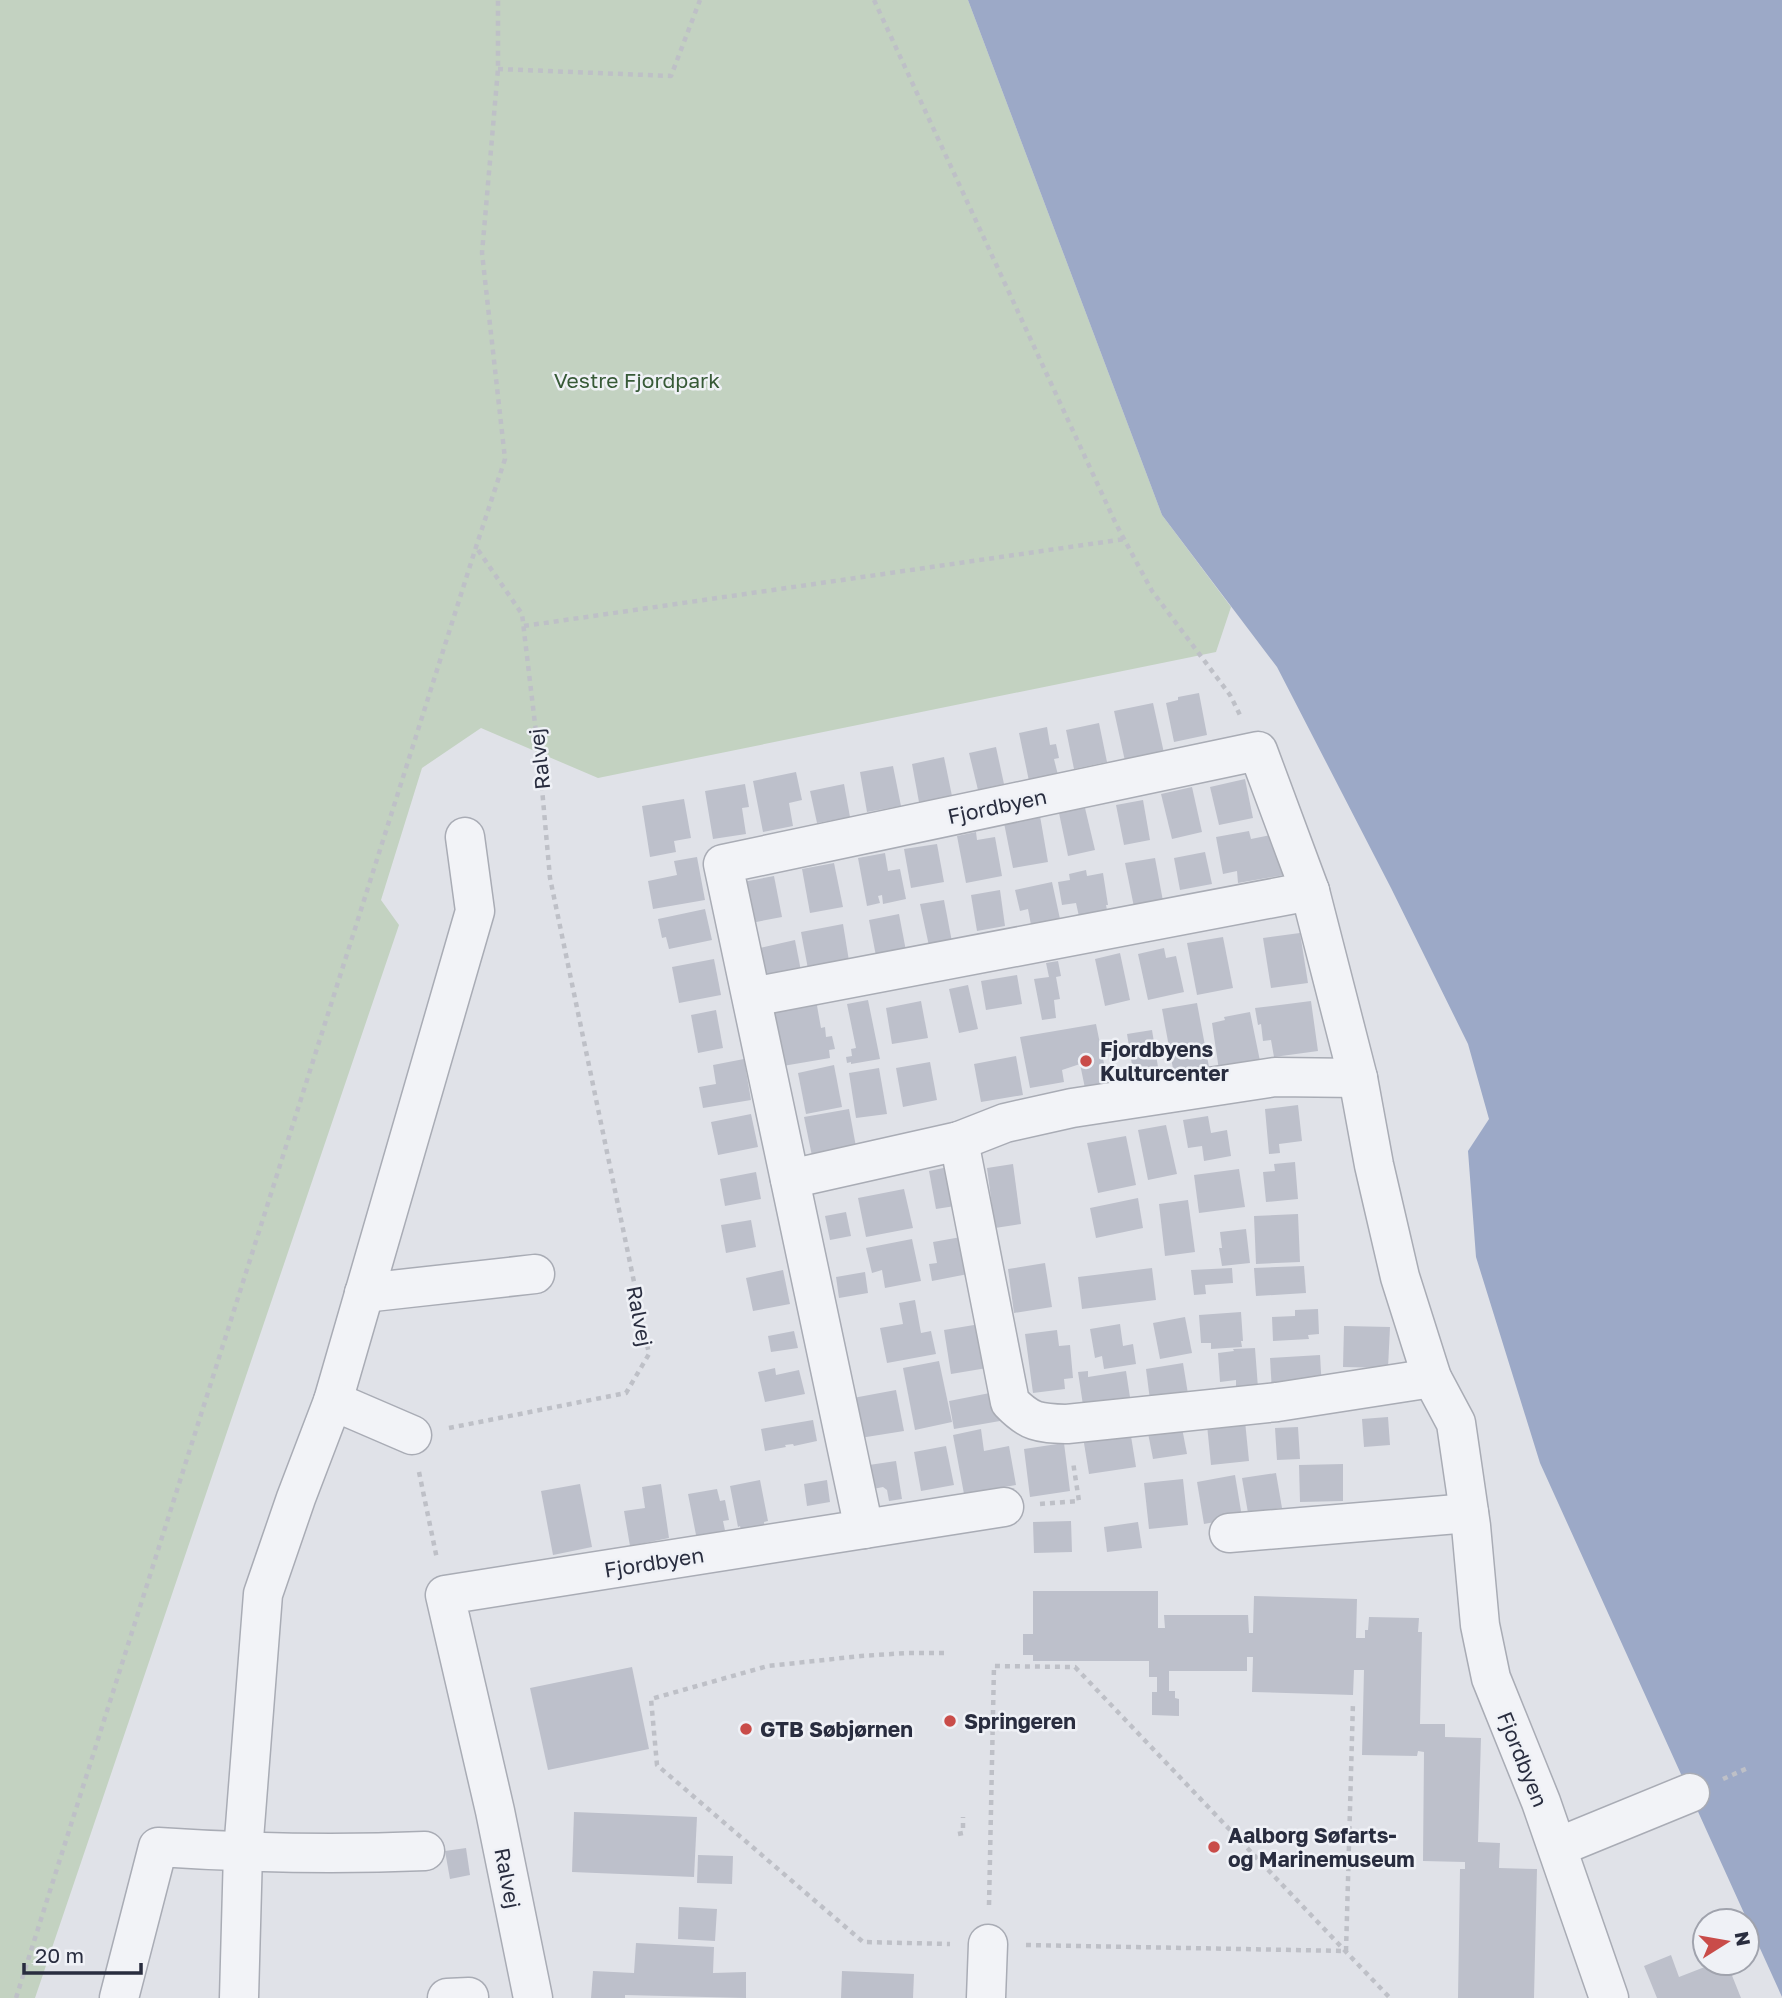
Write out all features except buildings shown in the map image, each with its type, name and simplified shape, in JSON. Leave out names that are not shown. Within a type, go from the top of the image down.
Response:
[{"type":"street","name":"Fjordbyen","points":[[864,1529],[723,864],[1258,751],[1310,891],[1358,1078],[1374,1165],[1400,1277],[1432,1378],[1456,1423],[1469,1513],[1480,1625],[1491,1678],[1558,1847],[1609,1998]]},
{"type":"street","points":[[239,1998],[243,1852],[263,1594],[333,1401],[475,911],[465,837]]},
{"type":"street","points":[[752,997],[1310,891]]},
{"type":"street","points":[[790,1179],[959,1142],[1004,1123],[1072,1108],[1275,1077],[1358,1078]]},
{"type":"street","points":[[959,1142],[1010,1402],[1024,1417],[1044,1423],[1067,1424],[1277,1402],[1432,1378]]},
{"type":"street","points":[[364,1293],[535,1274]]},
{"type":"street","points":[[333,1401],[412,1435]]},
{"type":"street","name":"Fjordbyen","points":[[445,1595],[1004,1507]]},
{"type":"street","points":[[1229,1533],[1469,1513]]},
{"type":"street","name":"Ralvej","points":[[445,1595],[495,1811],[533,1998]]},
{"type":"street","points":[[1558,1847],[1690,1793]]},
{"type":"street","points":[[119,1998],[158,1847],[349,1855],[425,1852]]},
{"type":"street","points":[[986,1998],[988,1944]]},
{"type":"street","points":[[447,1998],[469,1997]]},
{"type":"path","points":[[16,1998],[505,459],[482,253],[498,69],[498,0]]},
{"type":"path","points":[[498,69],[671,76],[700,0]]},
{"type":"path","points":[[874,0],[1125,539],[1152,591],[1230,695],[1258,751]]},
{"type":"path","points":[[524,626],[1125,539]]},
{"type":"path","name":"Ralvej","points":[[412,1435],[626,1393],[649,1354],[550,878],[522,614],[476,547]]},
{"type":"path","points":[[1004,1507],[1079,1501],[1067,1424]]},
{"type":"path","points":[[412,1435],[445,1595]]},
{"type":"path","points":[[944,1653],[872,1655],[768,1666],[652,1699],[657,1765],[863,1942],[1346,1951]]},
{"type":"path","points":[[988,1944],[994,1666],[1075,1667],[1390,1998]]},
{"type":"path","points":[[1346,1951],[1353,1702]]},
{"type":"path","points":[[958,1834],[963,1833],[963,1817]]},
{"type":"green space","name":"Vestre Fjordpark","points":[[0,0],[968,0],[1162,515],[1231,607],[1216,652],[598,778],[481,728],[422,768],[381,900],[399,925],[35,1998],[0,1998]]},
{"type":"water","points":[[968,0],[1782,0],[1782,1997],[1761,1951],[1761,1907],[1741,1907],[1540,1463],[1476,1257],[1468,1151],[1489,1119],[1468,1044],[1277,667],[1162,515]]},
{"type":"place","name":"Fjordbyens Kulturcenter","points":[[1086,1061]]},
{"type":"place","name":"Springeren","points":[[950,1721]]},
{"type":"place","name":"GTB Søbjørnen","points":[[746,1729]]},
{"type":"place","name":"Aalborg Søfarts- og Marinemuseum","points":[[1214,1847]]}]
